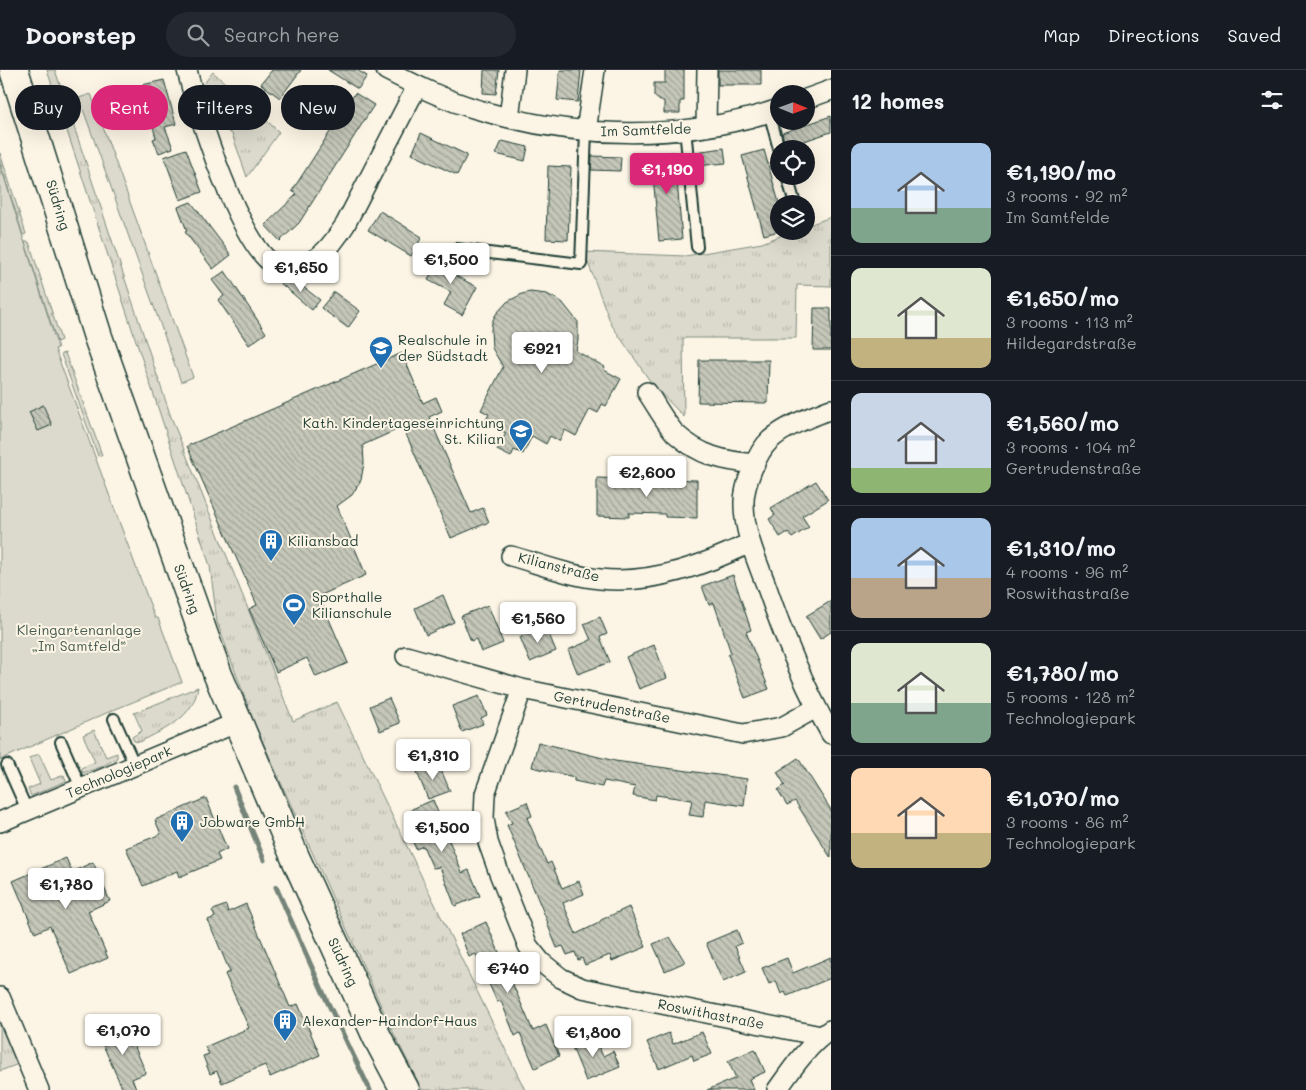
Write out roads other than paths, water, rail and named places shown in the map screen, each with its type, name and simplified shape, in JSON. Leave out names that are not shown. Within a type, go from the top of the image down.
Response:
[{"type":"main road","name":"Südring","points":[[14,70],[98,337],[218,675],[303,875],[377,1037],[405,1090]]},
{"type":"street","points":[[187,70],[207,136],[229,193],[253,242],[266,258],[276,265],[287,268],[305,265],[317,259],[334,243],[345,226],[402,76]]},
{"type":"street","points":[[509,118],[515,70]]},
{"type":"street","name":"Im Samtfelde","points":[[586,132],[595,70]]},
{"type":"street","name":"Im Samtfelde","points":[[706,127],[707,70]]},
{"type":"street","name":"Im Samtfelde","points":[[402,76],[475,109],[546,127],[586,132],[629,133],[706,127],[770,111]]},
{"type":"street","points":[[815,96],[831,90]]},
{"type":"street","points":[[647,392],[676,433],[698,450],[715,458],[755,464]]},
{"type":"street","points":[[831,409],[791,426],[769,440],[755,464],[747,483],[744,505],[750,543],[799,671],[816,708],[831,734]]},
{"type":"street","name":"Kilianstraße","points":[[512,556],[600,579],[636,580],[680,571],[750,543]]},
{"type":"street","name":"Gertrudenstraße","points":[[406,656],[522,689],[744,734],[782,727],[816,708]]},
{"type":"street","name":"Roswithastraße","points":[[522,689],[485,794],[484,818],[491,849],[528,946],[541,962],[561,978],[582,988],[826,1032]]},
{"type":"street","name":"Technologiepark","points":[[0,822],[238,722]]},
{"type":"street","points":[[0,997],[39,1090]]},
{"type":"street","points":[[777,1090],[797,1063],[826,1032]]},
{"type":"lane","points":[[685,129],[697,247]]},
{"type":"lane","points":[[456,249],[581,264],[586,132]]},
{"type":"lane","points":[[114,719],[135,766]]},
{"type":"lane","points":[[61,742],[80,788]]},
{"type":"lane","points":[[6,765],[27,810]]},
{"type":"waterway","points":[[234,787],[264,860]]},
{"type":"waterway","points":[[276,887],[327,1001],[370,1090]]},
{"type":"place","name":"Realschule in der Südstadt","points":[[381,369]]},
{"type":"place","name":"Kath. Kindertageseinrichtung St. Kilian","points":[[521,452]]},
{"type":"place","name":"Kiliansbad","points":[[271,562]]},
{"type":"place","name":"Sporthalle Kilianschule","points":[[294,626]]},
{"type":"place","name":"Jobware GmbH","points":[[182,843]]},
{"type":"place","name":"Alexander-Haindorf-Haus","points":[[285,1042]]},
{"type":"park label","name":"Kleingartenanlage „Im Samtfeld“","points":[[79,638]]}]
